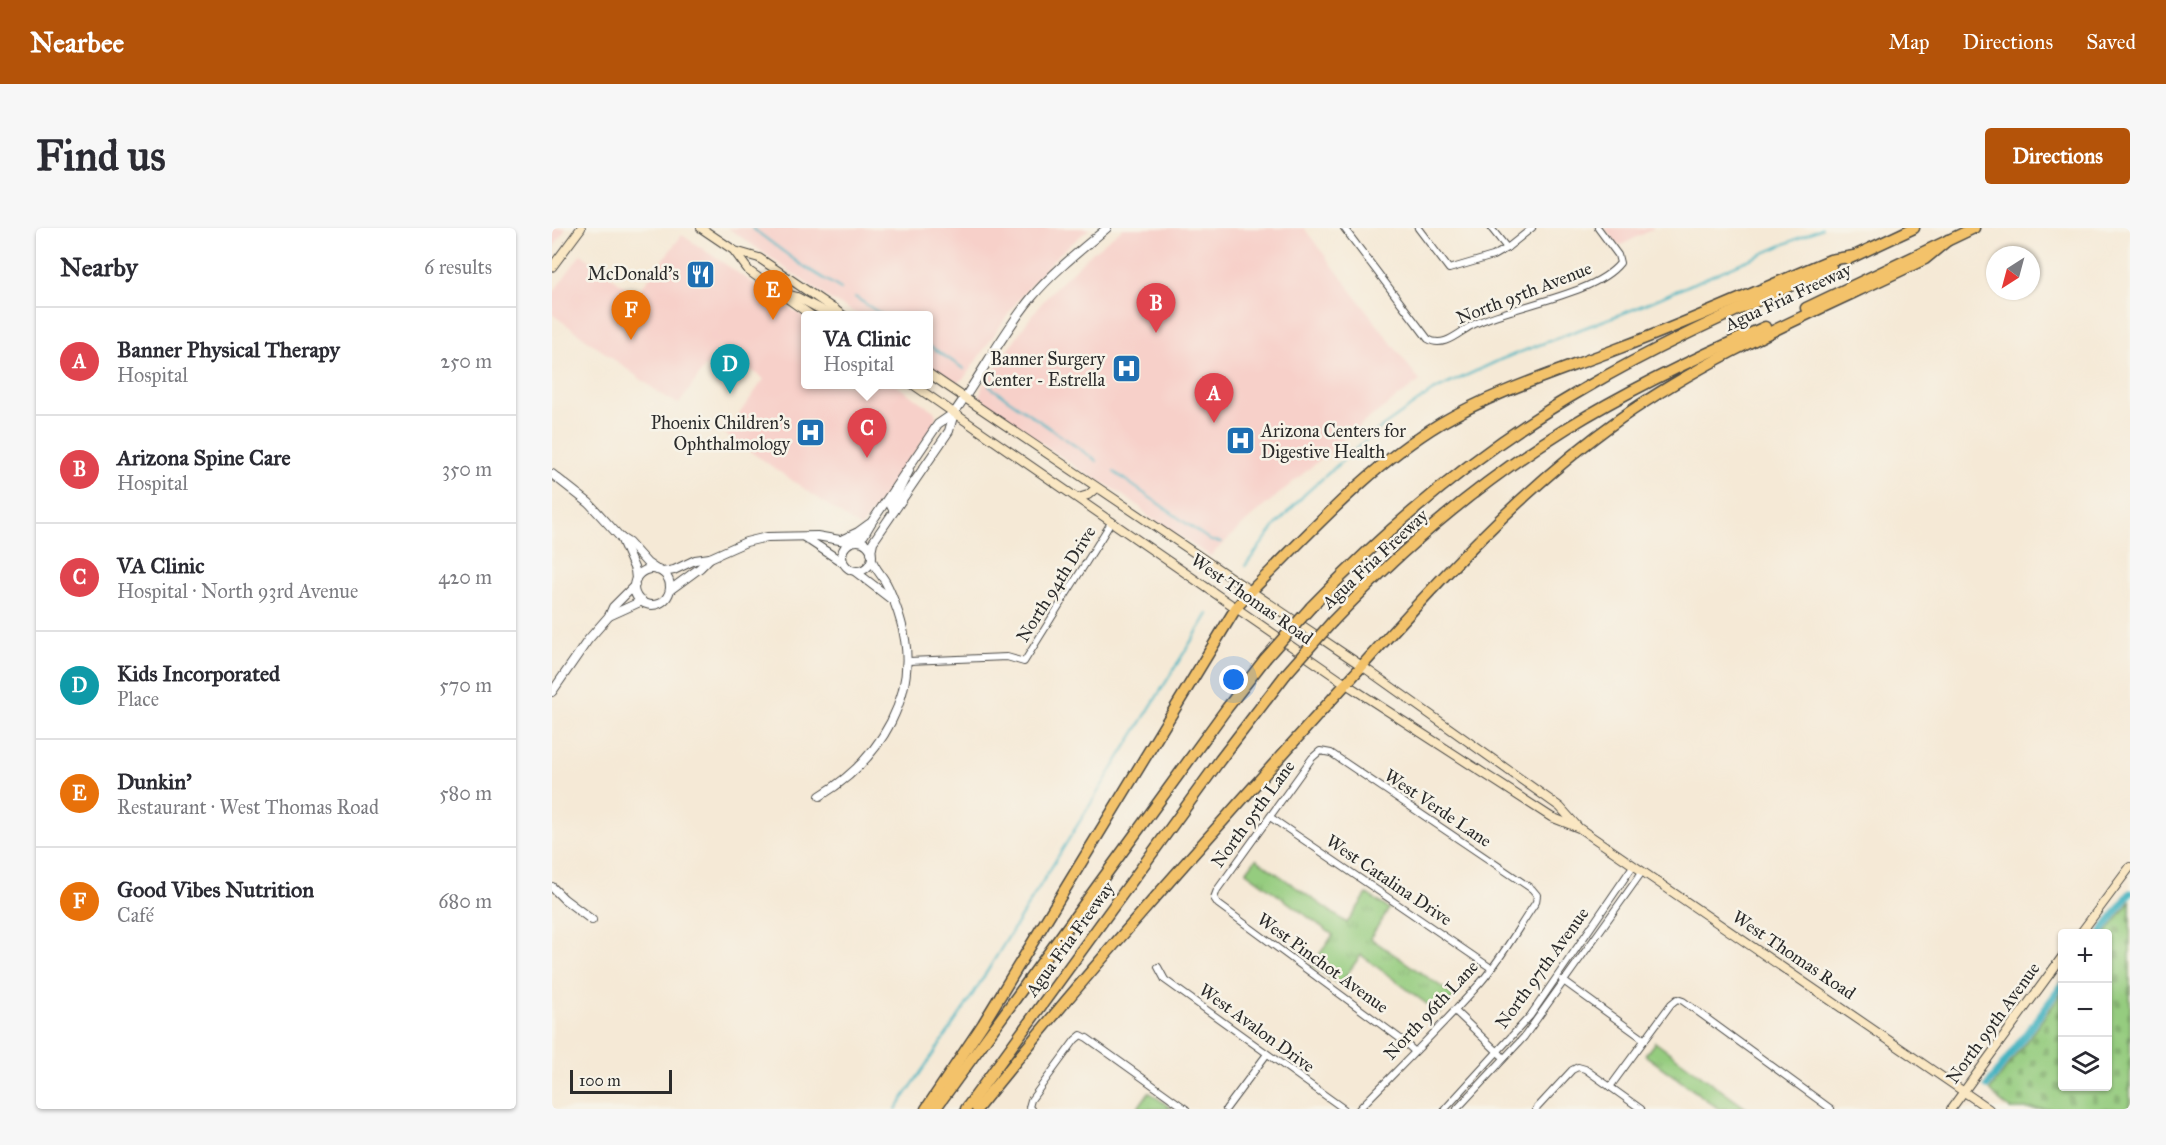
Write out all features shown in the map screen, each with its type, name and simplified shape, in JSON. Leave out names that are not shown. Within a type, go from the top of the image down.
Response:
[{"type":"highway","name":"Agua Fria Freeway","points":[[935,1109],[1220,717],[1265,659],[1355,562],[1416,507],[1482,456],[1546,411],[1643,356],[1914,228]]},
{"type":"highway","name":"Agua Fria Freeway","points":[[966,1109],[1220,760],[1286,674],[1332,622],[1392,562],[1459,504],[1521,458],[1627,393],[1974,228]]},
{"type":"highway","points":[[977,1109],[1049,1021],[1191,856],[1362,666],[1489,529],[1566,459],[1620,419],[1708,363],[1925,259],[1948,240]]},
{"type":"highway","points":[[926,1109],[984,1024],[1236,608],[1350,495],[1402,450],[1441,423],[1497,396],[1686,322],[1830,260],[1854,256]]},
{"type":"main road","points":[[552,267],[581,228]]},
{"type":"main road","points":[[701,228],[735,251],[759,258],[835,311]]},
{"type":"main road","points":[[735,251],[749,271],[806,311]]},
{"type":"main road","points":[[778,292],[797,297],[823,311]]},
{"type":"main road","name":"West Thomas Road","points":[[933,376],[1362,666],[1560,807],[1579,828]]},
{"type":"main road","name":"West Thomas Road","points":[[919,389],[1346,684],[1551,817],[1579,828],[1989,1109]]},
{"type":"main road","points":[[1078,498],[1088,495],[1096,488]]},
{"type":"main road","points":[[2083,929],[2130,867]]},
{"type":"main road","name":"North 99th Avenue","points":[[1951,1109],[2058,962]]},
{"type":"street","points":[[842,562],[844,548],[864,536],[912,461],[938,424],[954,413],[965,398],[1030,299],[1074,254],[1107,228]]},
{"type":"street","name":"North 95th Avenue","points":[[1344,228],[1428,339],[1434,343],[1443,342],[1473,325],[1599,281],[1620,263],[1618,255],[1598,228]]},
{"type":"street","points":[[1418,228],[1449,269],[1480,261],[1507,248],[1532,228]]},
{"type":"street","points":[[1491,228],[1507,248]]},
{"type":"street","points":[[856,572],[866,568],[872,556],[873,542],[949,431],[954,413]]},
{"type":"street","points":[[894,511],[891,506],[906,480],[912,461]]},
{"type":"street","points":[[552,474],[589,503],[647,563],[660,571],[669,580],[670,590]]},
{"type":"street","name":"North 94th Drive","points":[[908,661],[1007,657],[1024,662],[1112,521]]},
{"type":"street","points":[[842,540],[871,523]]},
{"type":"street","points":[[552,692],[588,640],[645,571],[674,570],[695,560],[710,558],[754,540],[780,536],[817,536],[866,544],[887,584],[903,628],[908,661],[903,692],[888,727],[855,771],[841,784],[820,796]]},
{"type":"street","points":[[804,537],[842,562],[848,569],[856,572],[892,600]]},
{"type":"street","points":[[621,538],[635,570],[635,591],[642,601],[651,604],[665,599],[670,590],[710,558]]},
{"type":"street","points":[[609,616],[642,601]]},
{"type":"street","name":"North 95th Lane","points":[[1214,898],[1217,890],[1312,758],[1320,751]]},
{"type":"street","name":"West Verde Lane","points":[[1320,751],[1331,753],[1532,889],[1537,895]]},
{"type":"street","name":"West Catalina Drive","points":[[1270,817],[1491,968]]},
{"type":"street","name":"North 97th Avenue","points":[[1445,1109],[1530,1016],[1634,866]]},
{"type":"street","name":"North 97th Avenue","points":[[1457,1109],[1524,1037],[1642,872]]},
{"type":"street","points":[[552,887],[592,920]]},
{"type":"street","name":"North 96th Lane","points":[[1359,1109],[1482,980],[1536,902],[1537,895]]},
{"type":"street","name":"West Pinchot Avenue","points":[[1214,898],[1218,904],[1414,1051]]},
{"type":"street","name":"West Avalon Drive","points":[[1158,968],[1165,981],[1344,1109]]},
{"type":"street","points":[[1557,976],[1645,1040]]},
{"type":"street","points":[[1610,1087],[1677,999],[1683,1001],[1831,1109]]},
{"type":"street","points":[[1454,1010],[1504,1059]]},
{"type":"street","points":[[1030,1108],[1031,1100],[1081,1035],[1186,1109]]},
{"type":"street","points":[[1226,1109],[1267,1054]]},
{"type":"street","points":[[1536,1109],[1572,1070],[1578,1067],[1585,1069],[1641,1109]]},
{"type":"shaded area","points":[[552,228],[566,228],[552,250]]},
{"type":"shaded area","points":[[728,228],[1090,228],[1056,257],[1029,287],[964,378],[955,383],[933,369],[933,311],[852,311],[828,298]]},
{"type":"shaded area","points":[[1123,228],[1304,228],[1420,381],[1368,419],[1249,519],[1210,556],[1149,517],[1140,507],[1109,486],[1083,472],[986,404],[980,396],[982,387],[1032,315],[1051,292],[1087,257]]},
{"type":"shaded area","points":[[1605,228],[1655,228],[1619,246]]},
{"type":"shaded area","points":[[682,235],[801,315],[801,389],[901,389],[934,411],[936,416],[934,425],[861,528],[725,434],[764,379],[719,347],[679,404],[665,397],[552,314],[552,294],[581,254],[636,295]]},
{"type":"green space","points":[[1256,859],[1347,923],[1367,894],[1389,909],[1370,938],[1455,996],[1439,1013],[1361,955],[1339,985],[1312,965],[1333,935],[1246,872]]},
{"type":"green space","points":[[2130,901],[2130,1109],[2010,1109],[1990,1090],[2058,998],[2058,1091],[2112,1091],[2112,929],[2109,929]]},
{"type":"green space","points":[[1655,1042],[1747,1109],[1719,1109],[1645,1055]]},
{"type":"green space","points":[[1149,1092],[1172,1109],[1137,1109]]},
{"type":"waterway","points":[[752,228],[800,264],[841,289]]},
{"type":"waterway","points":[[1245,566],[1276,525],[1305,494],[1375,432],[1433,391],[1502,359],[1634,309],[1822,228]]},
{"type":"waterway","points":[[855,297],[876,311]]},
{"type":"waterway","points":[[933,348],[964,369]]},
{"type":"waterway","points":[[989,386],[1097,461]]},
{"type":"waterway","points":[[1114,472],[1211,541],[1221,542]]},
{"type":"waterway","points":[[896,1109],[965,1007],[1208,614]]},
{"type":"waterway","points":[[2104,929],[2130,893]]},
{"type":"waterway","points":[[1987,1086],[2058,990]]},
{"type":"place","name":"McDonald's","points":[[700,274]]},
{"type":"place","name":"Dunkin'","points":[[773,320]]},
{"type":"place","name":"Arizona Spine Care","points":[[1156,333]]},
{"type":"place","name":"Good Vibes Nutrition","points":[[631,340]]},
{"type":"place","name":"Banner Surgery Center - Estrella","points":[[1126,369]]},
{"type":"place","name":"Kids Incorporated","points":[[730,394]]},
{"type":"place","name":"Banner Physical Therapy","points":[[1214,423]]},
{"type":"place","name":"Phoenix Children's Ophthalmology","points":[[811,433]]},
{"type":"place","name":"Arizona Centers for Digestive Health","points":[[1240,441]]},
{"type":"place","name":"VA Clinic","points":[[867,458]]}]
